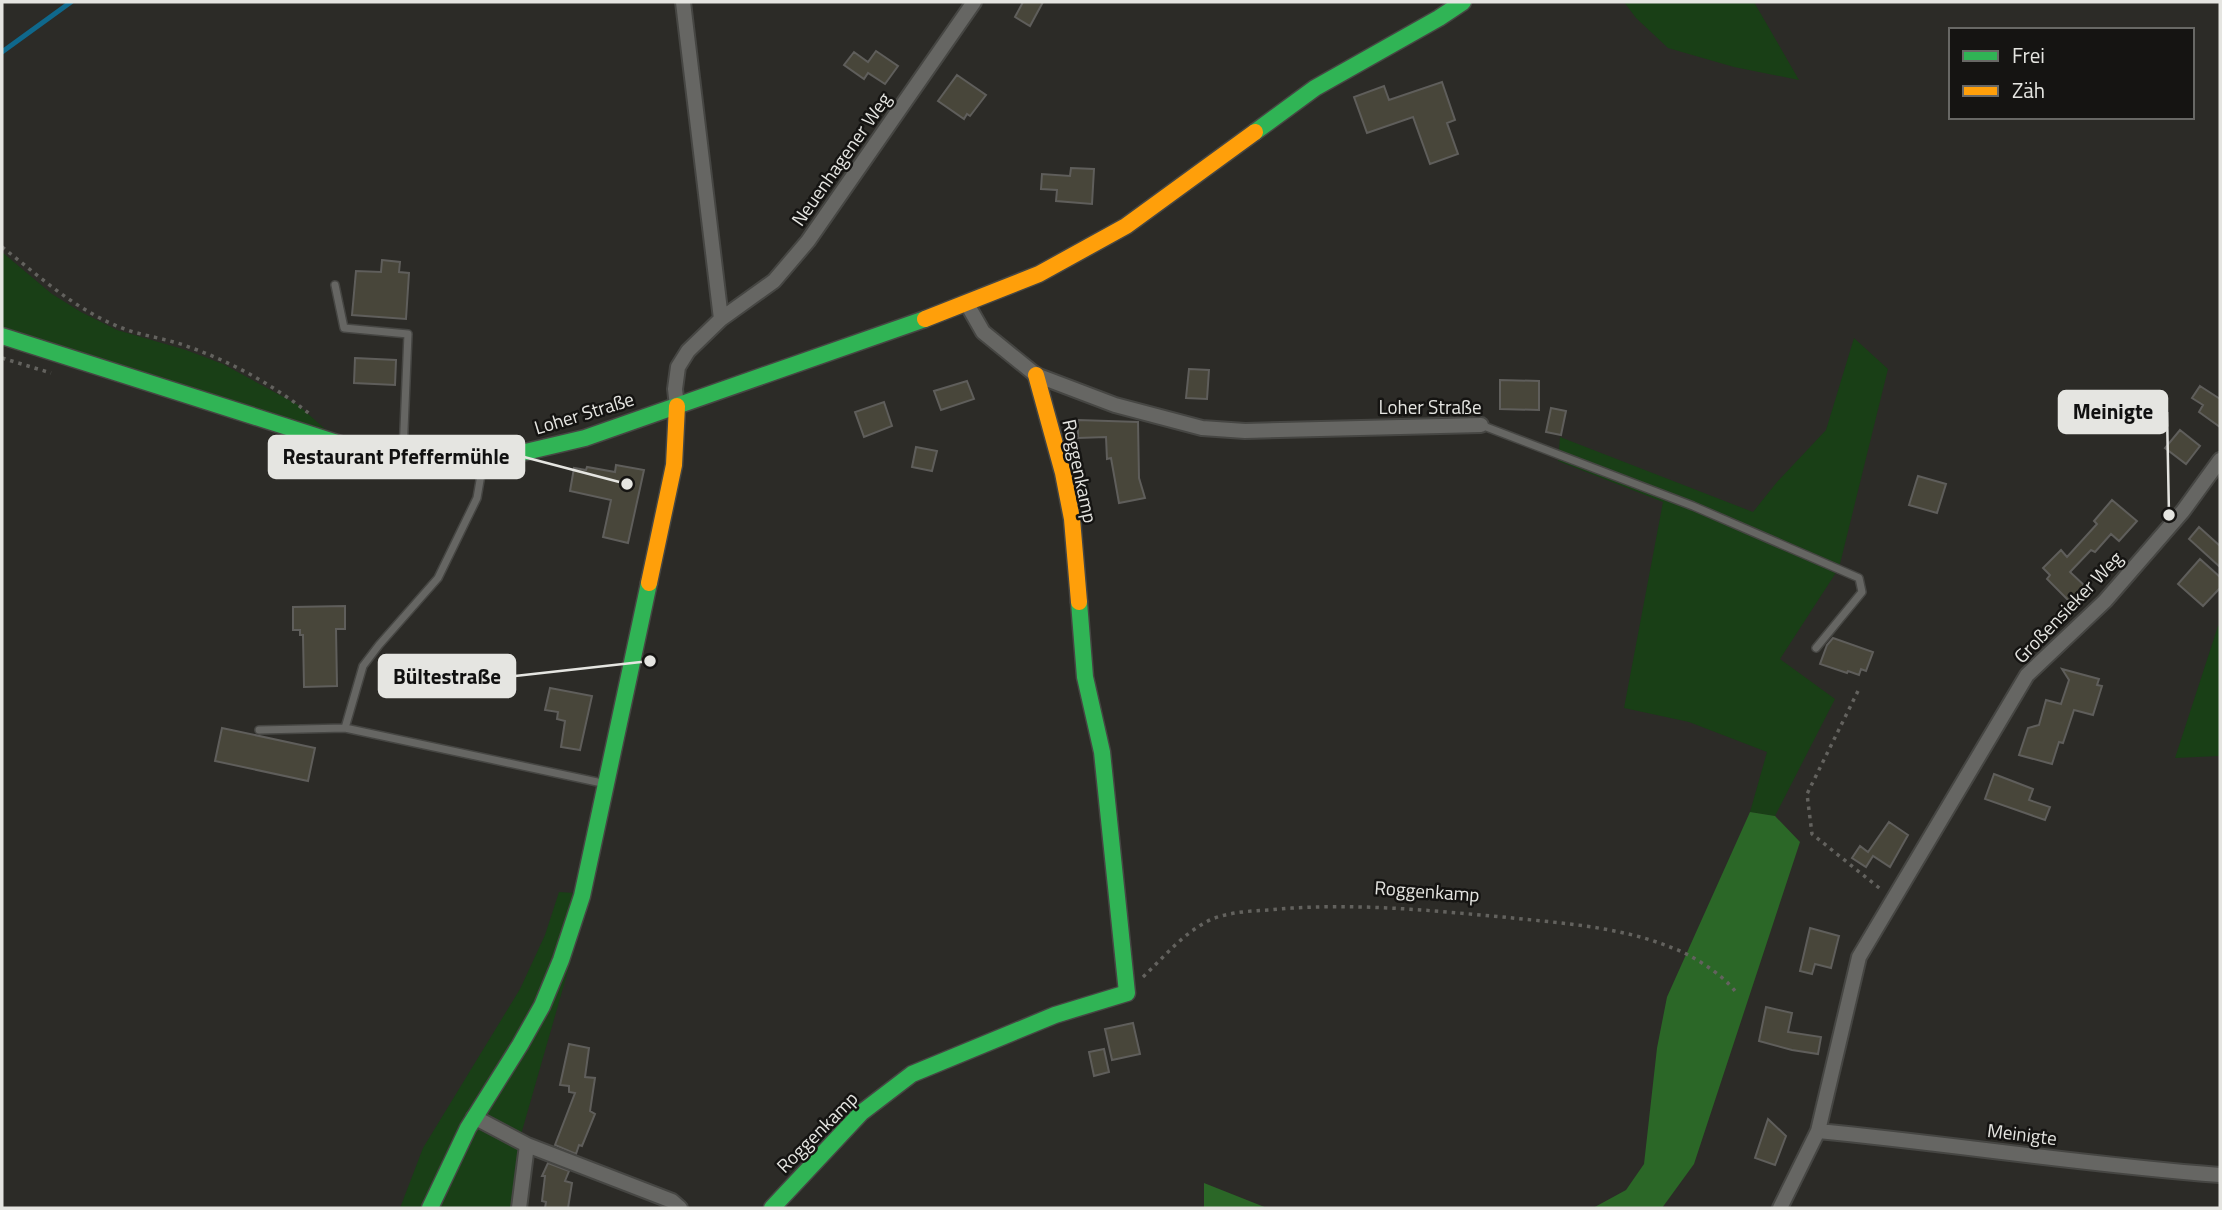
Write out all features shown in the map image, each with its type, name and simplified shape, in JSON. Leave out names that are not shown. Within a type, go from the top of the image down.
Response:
[{"type":"street","points":[[683,2],[720,319]]},
{"type":"street","name":"Neuenhagener Weg","points":[[677,406],[678,367],[688,351],[720,319],[774,281],[808,241],[974,2]]},
{"type":"street","name":"Loher Straße","points":[[2,336],[351,447],[403,454],[483,459],[517,454],[585,438],[967,304],[1039,274],[1126,226],[1315,88],[1463,2]]},
{"type":"street","name":"Loher Straße","points":[[967,304],[984,332],[1036,375],[1115,405],[1202,428],[1245,431],[1481,425]]},
{"type":"street","name":"Roggenkamp","points":[[772,1208],[861,1113],[912,1074],[1055,1015],[1127,993],[1102,752],[1085,677],[1072,519],[1063,473],[1036,375]]},
{"type":"street","points":[[430,1208],[452,1158],[474,1118],[532,1024],[569,943],[582,896],[674,465],[677,406]]},
{"type":"street","name":"Großensieker Weg","points":[[1780,1208],[1818,1131],[1859,957],[1893,899],[2027,675],[2105,601],[2183,511],[2220,460]]},
{"type":"street","points":[[474,1118],[527,1145],[672,1201],[680,1208]]},
{"type":"street","name":"Meinigte","points":[[1818,1131],[2220,1175]]},
{"type":"street","points":[[519,1208],[527,1145]]},
{"type":"lane","points":[[335,285],[344,328],[408,334],[403,454]]},
{"type":"lane","name":"Loher Straße","points":[[1481,425],[1693,506],[1859,578],[1862,592],[1816,648]]},
{"type":"lane","points":[[345,728],[363,666],[438,578],[477,498],[483,459]]},
{"type":"lane","points":[[259,730],[345,728],[606,784]]},
{"type":"path","points":[[2,247],[55,291],[82,309],[119,327],[188,346],[225,362],[293,400],[312,416]]},
{"type":"path","points":[[1858,691],[1807,794],[1812,834],[1893,899]]},
{"type":"path","name":"Roggenkamp","points":[[1127,993],[1180,939],[1212,919],[1235,913],[1297,907],[1434,911],[1535,920],[1611,931],[1673,947],[1726,979],[1735,991]]},
{"type":"green space","points":[[1624,2],[1754,2],[1799,80],[1734,67],[1668,48],[1636,18]]},
{"type":"green space","points":[[2,252],[52,294],[81,312],[117,330],[223,364],[298,405],[352,453],[2,346]]},
{"type":"green space","points":[[1854,338],[1888,369],[1839,568],[1780,659],[1835,699],[1775,816],[1750,812],[1767,752],[1689,722],[1624,708],[1663,502],[1558,461],[1560,437],[1753,512],[1826,430]]},
{"type":"green space","points":[[2218,626],[2220,756],[2175,758]]},
{"type":"green space","points":[[1750,812],[1775,816],[1800,842],[1694,1164],[1662,1208],[1593,1208],[1626,1190],[1644,1164],[1657,1048],[1667,997]]},
{"type":"green space","points":[[559,892],[590,894],[520,1138],[512,1208],[400,1208],[423,1148],[520,989],[545,935]]},
{"type":"green space","points":[[1204,1183],[1267,1208],[1204,1208]]},
{"type":"building","points":[[1023,2],[1043,2],[1030,26],[1015,17]]},
{"type":"building","points":[[876,51],[898,66],[885,84],[868,73],[864,79],[844,65],[854,52],[868,62]]},
{"type":"building","points":[[957,75],[986,95],[970,116],[967,114],[964,119],[938,101]]},
{"type":"building","points":[[1442,82],[1455,120],[1447,123],[1458,154],[1430,164],[1413,117],[1367,133],[1354,97],[1384,86],[1389,100]]},
{"type":"building","points":[[1071,168],[1094,169],[1092,204],[1056,201],[1057,190],[1041,189],[1042,174],[1070,176]]},
{"type":"building","points":[[382,260],[400,262],[399,272],[409,273],[406,319],[352,315],[356,271],[381,272]]},
{"type":"building","points":[[355,358],[396,360],[395,385],[354,383]]},
{"type":"building","points":[[1189,369],[1209,370],[1207,399],[1186,398]]},
{"type":"building","points":[[1500,380],[1539,381],[1539,410],[1500,409]]},
{"type":"building","points":[[967,381],[974,399],[941,410],[934,391]]},
{"type":"building","points":[[2200,386],[2220,399],[2220,427],[2199,412],[2203,405],[2192,398]]},
{"type":"building","points":[[884,402],[892,426],[864,437],[855,412]]},
{"type":"building","points":[[1551,408],[1566,411],[1561,435],[1546,432]]},
{"type":"building","points":[[1078,420],[1138,422],[1139,478],[1145,498],[1119,503],[1111,458],[1107,459],[1106,437],[1078,438]]},
{"type":"building","points":[[2180,430],[2200,446],[2186,464],[2165,448]]},
{"type":"building","points":[[916,447],[937,451],[932,471],[912,467]]},
{"type":"building","points":[[616,465],[644,470],[628,543],[603,537],[611,500],[570,491],[574,468],[586,470],[587,467],[615,472]]},
{"type":"building","points":[[1918,476],[1946,484],[1937,513],[1909,505]]},
{"type":"building","points":[[2112,500],[2137,521],[2119,541],[2111,534],[2095,552],[2091,550],[2070,572],[2086,587],[2071,603],[2047,579],[2050,575],[2043,568],[2061,550],[2067,557],[2097,524],[2094,521]]},
{"type":"building","points":[[2199,527],[2220,546],[2220,567],[2189,539]]},
{"type":"building","points":[[2200,559],[2220,577],[2220,588],[2203,606],[2178,584]]},
{"type":"building","points":[[345,606],[345,629],[336,629],[337,686],[304,687],[303,635],[300,635],[300,630],[293,630],[293,607]]},
{"type":"building","points":[[1833,638],[1873,652],[1866,671],[1861,669],[1859,675],[1820,664],[1827,645]]},
{"type":"building","points":[[2062,669],[2099,679],[2097,685],[2102,686],[2093,715],[2074,710],[2063,743],[2059,742],[2052,764],[2019,755],[2028,728],[2039,725],[2046,700],[2061,704],[2069,680]]},
{"type":"building","points":[[550,688],[592,696],[580,750],[561,747],[565,721],[557,719],[558,712],[545,710]]},
{"type":"building","points":[[222,728],[315,748],[308,781],[215,761]]},
{"type":"building","points":[[1994,774],[2033,789],[2029,800],[2050,807],[2045,820],[1985,799]]},
{"type":"building","points":[[1889,822],[1908,835],[1890,867],[1873,856],[1866,867],[1852,858],[1860,846],[1868,852]]},
{"type":"building","points":[[1810,928],[1839,936],[1831,968],[1815,964],[1812,974],[1800,971]]},
{"type":"building","points":[[1766,1007],[1792,1013],[1788,1032],[1821,1037],[1818,1054],[1759,1041]]},
{"type":"building","points":[[1133,1023],[1140,1054],[1112,1060],[1105,1029]]},
{"type":"building","points":[[569,1044],[589,1048],[585,1077],[595,1078],[590,1111],[595,1114],[576,1154],[555,1145],[575,1093],[569,1092],[569,1086],[560,1085]]},
{"type":"building","points":[[1104,1049],[1109,1072],[1094,1076],[1089,1052]]},
{"type":"building","points":[[1768,1119],[1786,1136],[1775,1165],[1755,1158]]},
{"type":"building","points":[[548,1163],[569,1171],[565,1181],[572,1183],[568,1208],[545,1208],[546,1202],[542,1201],[545,1176],[542,1176]]},
{"type":"waterway","points":[[2,52],[71,2]]},
{"type":"traffic: fast","points":[[1255,132],[1315,88],[1463,2]]},
{"type":"traffic: fast","points":[[2,336],[350,447],[403,454],[483,459],[585,438],[925,319]]},
{"type":"traffic: fast","points":[[430,1208],[468,1128],[542,1006],[561,960],[582,896],[649,583]]},
{"type":"traffic: fast","points":[[772,1208],[861,1113],[912,1074],[1055,1015],[1127,993],[1102,752],[1085,677],[1079,602]]},
{"type":"traffic: slow","points":[[925,319],[1039,274],[1126,226],[1255,132]]},
{"type":"traffic: slow","points":[[1036,375],[1063,473],[1072,519],[1079,602]]},
{"type":"traffic: slow","points":[[649,583],[674,465],[677,406]]},
{"type":"place","name":"Restaurant Pfeffermühle","points":[[627,484]]},
{"type":"place","name":"Meinigte","points":[[2169,515]]},
{"type":"place","name":"Bültestraße","points":[[650,661]]}]
